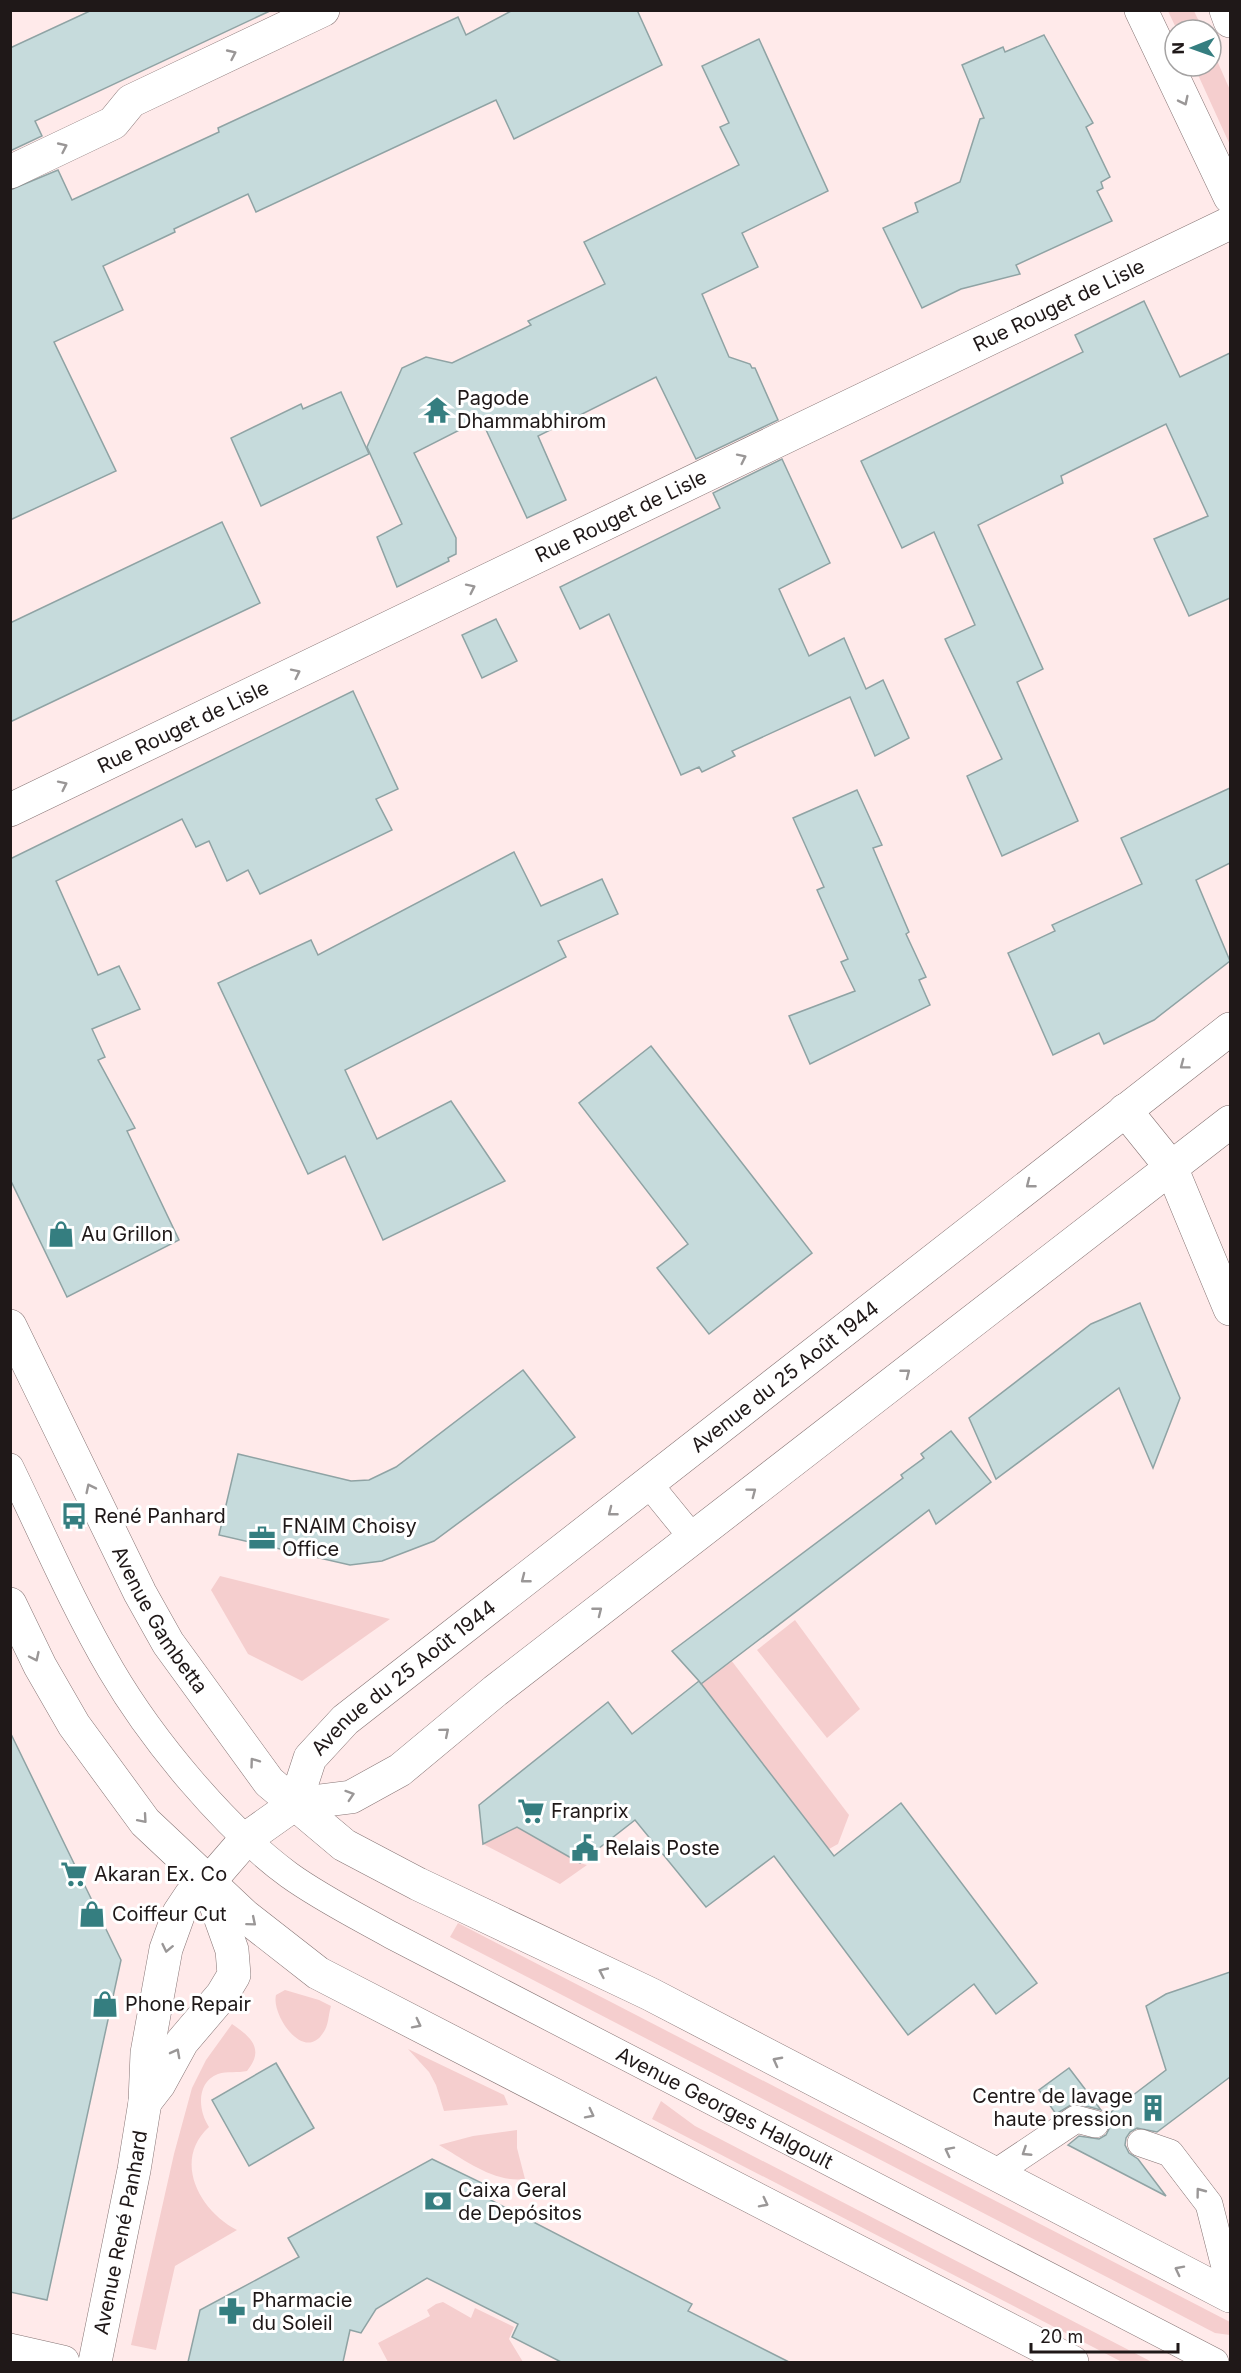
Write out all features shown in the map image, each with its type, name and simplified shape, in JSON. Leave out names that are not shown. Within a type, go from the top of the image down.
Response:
[{"type":"main road","points":[[10,172],[113,123],[131,101],[323,10]]},
{"type":"main road","points":[[1141,10],[1230,197]]},
{"type":"main road","points":[[1226,10],[1230,21]]},
{"type":"main road","name":"Rue Rouget de Lisle","points":[[10,810],[1230,223]]},
{"type":"main road","name":"Avenue du 25 Août 1944","points":[[295,1804],[310,1758],[345,1720],[1230,1029]]},
{"type":"main road","points":[[1125,1110],[1171,1167],[1230,1309]]},
{"type":"main road","points":[[295,1804],[351,1797],[400,1770],[495,1691],[1230,1122]]},
{"type":"main road","name":"Avenue Gambetta","points":[[10,1326],[153,1618],[182,1664],[269,1782],[344,1845],[418,1884],[650,1994],[994,2174]]},
{"type":"main road","points":[[10,1604],[40,1666],[91,1751],[145,1822],[208,1883],[284,1949],[318,1974],[1072,2362]]},
{"type":"main road","name":"Avenue René Panhard","points":[[95,2362],[134,2170],[145,2102],[147,2054],[168,1941],[178,1913],[190,1895],[208,1883],[247,1838],[295,1804]]},
{"type":"main road","name":"Avenue René Panhard","points":[[145,2102],[159,2084],[182,2042],[222,1995],[234,1975],[232,1950],[208,1883]]},
{"type":"main road","points":[[994,2174],[1230,2296]]},
{"type":"main road","points":[[10,2350],[63,2362]]},
{"type":"lane","points":[[10,1467],[80,1612],[117,1680],[190,1779],[247,1838]]},
{"type":"lane","points":[[648,1484],[692,1538]]},
{"type":"lane","name":"Avenue Georges Halgoult","points":[[247,1838],[289,1875],[391,1935],[1215,2362]]},
{"type":"lane","points":[[994,2174],[1076,2119],[1095,2124]]},
{"type":"lane","points":[[1141,2144],[1170,2153],[1209,2204],[1230,2287]]},
{"type":"shaded area","points":[[1168,11],[1194,11],[1197,18],[1171,18]]},
{"type":"shaded area","points":[[1223,74],[1230,90],[1230,145],[1199,78],[1223,78]]},
{"type":"shaded area","points":[[220,1576],[390,1619],[302,1681],[248,1654],[211,1590]]},
{"type":"shaded area","points":[[795,1620],[860,1709],[827,1738],[757,1650]]},
{"type":"shaded area","points":[[731,1660],[849,1815],[838,1844],[829,1849],[701,1684]]},
{"type":"shaded area","points":[[517,1827],[587,1865],[560,1884],[483,1844]]},
{"type":"shaded area","points":[[458,1923],[1230,2322],[1230,2335],[1215,2333],[450,1937]]},
{"type":"shaded area","points":[[285,1990],[331,2006],[326,2027],[315,2041],[307,2043],[298,2039],[284,2024],[276,2004],[276,1995]]},
{"type":"shaded area","points":[[232,2024],[250,2039],[255,2056],[247,2071],[218,2074],[206,2083],[201,2105],[209,2127],[198,2140],[193,2155],[192,2170],[195,2184],[202,2198],[224,2222],[237,2230],[175,2266],[156,2350],[131,2345],[174,2154],[192,2088],[206,2060]]},
{"type":"shaded area","points":[[408,2049],[504,2095],[508,2105],[444,2111],[436,2085],[429,2072]]},
{"type":"shaded area","points":[[661,2101],[695,2126],[1152,2362],[1122,2362],[652,2119]]},
{"type":"shaded area","points":[[517,2130],[517,2148],[525,2179],[491,2174],[439,2145],[473,2136]]},
{"type":"shaded area","points":[[443,2302],[471,2318],[475,2308],[514,2327],[509,2339],[523,2362],[388,2362],[378,2343],[430,2316],[427,2310]]},
{"type":"building","points":[[92,10],[272,10],[35,121],[42,136],[10,151],[10,48]]},
{"type":"building","points":[[513,10],[637,10],[662,65],[514,139],[496,100],[256,212],[248,194],[103,266],[123,310],[54,342],[116,471],[10,520],[10,190],[58,170],[72,200],[219,132],[218,128],[458,17],[466,35]]},
{"type":"building","points":[[1044,35],[1093,123],[1086,127],[1110,177],[1101,182],[1103,188],[1097,191],[1112,221],[1016,265],[1020,274],[961,289],[922,308],[883,228],[918,212],[915,203],[960,182],[980,119],[984,118],[962,65],[1003,47],[1005,52]]},
{"type":"building","points":[[759,39],[828,191],[742,233],[758,267],[702,294],[729,357],[755,368],[778,420],[696,459],[656,377],[538,436],[566,500],[527,518],[481,419],[414,453],[456,538],[456,554],[448,558],[449,561],[397,587],[377,537],[402,524],[367,447],[402,368],[426,357],[452,363],[531,325],[528,321],[605,284],[584,242],[739,165],[720,127],[729,123],[702,66]]},
{"type":"building","points":[[1144,301],[1180,377],[1230,353],[1230,598],[1189,616],[1154,539],[1208,516],[1166,424],[1061,476],[1063,483],[978,525],[1043,669],[1017,682],[1078,821],[1002,856],[967,776],[1002,759],[945,639],[975,625],[934,532],[902,548],[861,461],[1083,352],[1075,335]]},
{"type":"building","points":[[341,392],[369,454],[261,506],[231,438],[301,404],[303,409]]},
{"type":"building","points":[[782,459],[830,563],[779,589],[809,656],[844,638],[866,689],[883,680],[909,738],[875,756],[850,697],[732,751],[735,756],[702,772],[699,767],[681,775],[609,614],[580,629],[560,587],[720,508],[713,493]]},
{"type":"building","points":[[222,522],[260,603],[10,722],[10,623]]},
{"type":"building","points":[[496,619],[517,661],[482,678],[462,635]]},
{"type":"building","points":[[353,691],[398,789],[376,799],[392,830],[260,894],[248,870],[227,881],[209,841],[196,847],[182,819],[56,881],[98,975],[119,966],[140,1009],[92,1029],[105,1057],[98,1060],[135,1128],[127,1131],[179,1240],[67,1297],[10,1179],[10,859]]},
{"type":"building","points":[[1230,788],[1230,863],[1196,880],[1230,961],[1154,1020],[1104,1044],[1099,1033],[1053,1055],[1008,953],[1055,931],[1052,925],[1142,884],[1121,838]]},
{"type":"building","points":[[857,790],[882,845],[873,848],[909,932],[906,934],[926,977],[919,980],[930,1005],[810,1064],[789,1016],[855,991],[841,962],[848,959],[817,890],[824,887],[793,818]]},
{"type":"building","points":[[514,852],[541,906],[602,879],[618,914],[558,941],[566,957],[345,1070],[377,1139],[451,1101],[505,1181],[383,1240],[345,1156],[308,1174],[218,983],[311,940],[318,955]]},
{"type":"building","points":[[651,1046],[812,1253],[709,1334],[657,1268],[688,1244],[579,1103]]},
{"type":"building","points":[[1140,1303],[1180,1398],[1153,1468],[1119,1388],[996,1479],[969,1418],[1091,1324]]},
{"type":"building","points":[[523,1370],[575,1437],[434,1541],[382,1561],[350,1565],[219,1535],[238,1454],[351,1481],[369,1480],[396,1467]]},
{"type":"building","points":[[951,1431],[991,1482],[936,1524],[929,1510],[701,1684],[834,1856],[901,1803],[1037,1983],[996,2014],[974,1984],[908,2035],[774,1856],[706,1907],[635,1820],[580,1863],[517,1827],[483,1844],[479,1805],[608,1702],[632,1734],[699,1681],[672,1651],[903,1478],[901,1475],[924,1458],[921,1454]]},
{"type":"building","points":[[10,1732],[121,1960],[47,2300],[10,2292]]},
{"type":"building","points":[[1230,1972],[1230,2077],[1157,2132],[1137,2128],[1126,2138],[1125,2145],[1129,2153],[1138,2159],[1166,2196],[1068,2145],[1079,2136],[1099,2139],[1106,2135],[1110,2127],[1107,2115],[1166,2070],[1146,2006],[1166,1994]]},
{"type":"building","points":[[276,2063],[314,2128],[249,2166],[212,2100]]},
{"type":"building","points":[[1069,2068],[1101,2110],[1074,2103],[1056,2114],[1039,2090]]},
{"type":"building","points":[[432,2159],[486,2185],[481,2195],[692,2304],[688,2311],[789,2362],[561,2362],[512,2337],[518,2324],[427,2278],[376,2309],[361,2333],[350,2330],[343,2362],[188,2362],[200,2310],[299,2257],[288,2238]]},
{"type":"place","name":"Pagode Dhammabhirom","points":[[437,410]]},
{"type":"place","name":"Au Grillon","points":[[61,1234]]},
{"type":"place","name":"René Panhard","points":[[74,1516]]},
{"type":"place","name":"FNAIM Choisy Office","points":[[262,1538]]},
{"type":"place","name":"Franprix","points":[[531,1811]]},
{"type":"place","name":"Relais Poste","points":[[585,1848]]},
{"type":"place","name":"Akaran Ex. Co","points":[[74,1874]]},
{"type":"place","name":"Coiffeur Cut","points":[[92,1914]]},
{"type":"place","name":"Phone Repair","points":[[105,2004]]},
{"type":"place","name":"Centre de lavage haute pression","points":[[1153,2108]]},
{"type":"place","name":"Caixa Geral de Depósitos","points":[[438,2201]]},
{"type":"place","name":"Pharmacie du Soleil","points":[[232,2311]]}]
